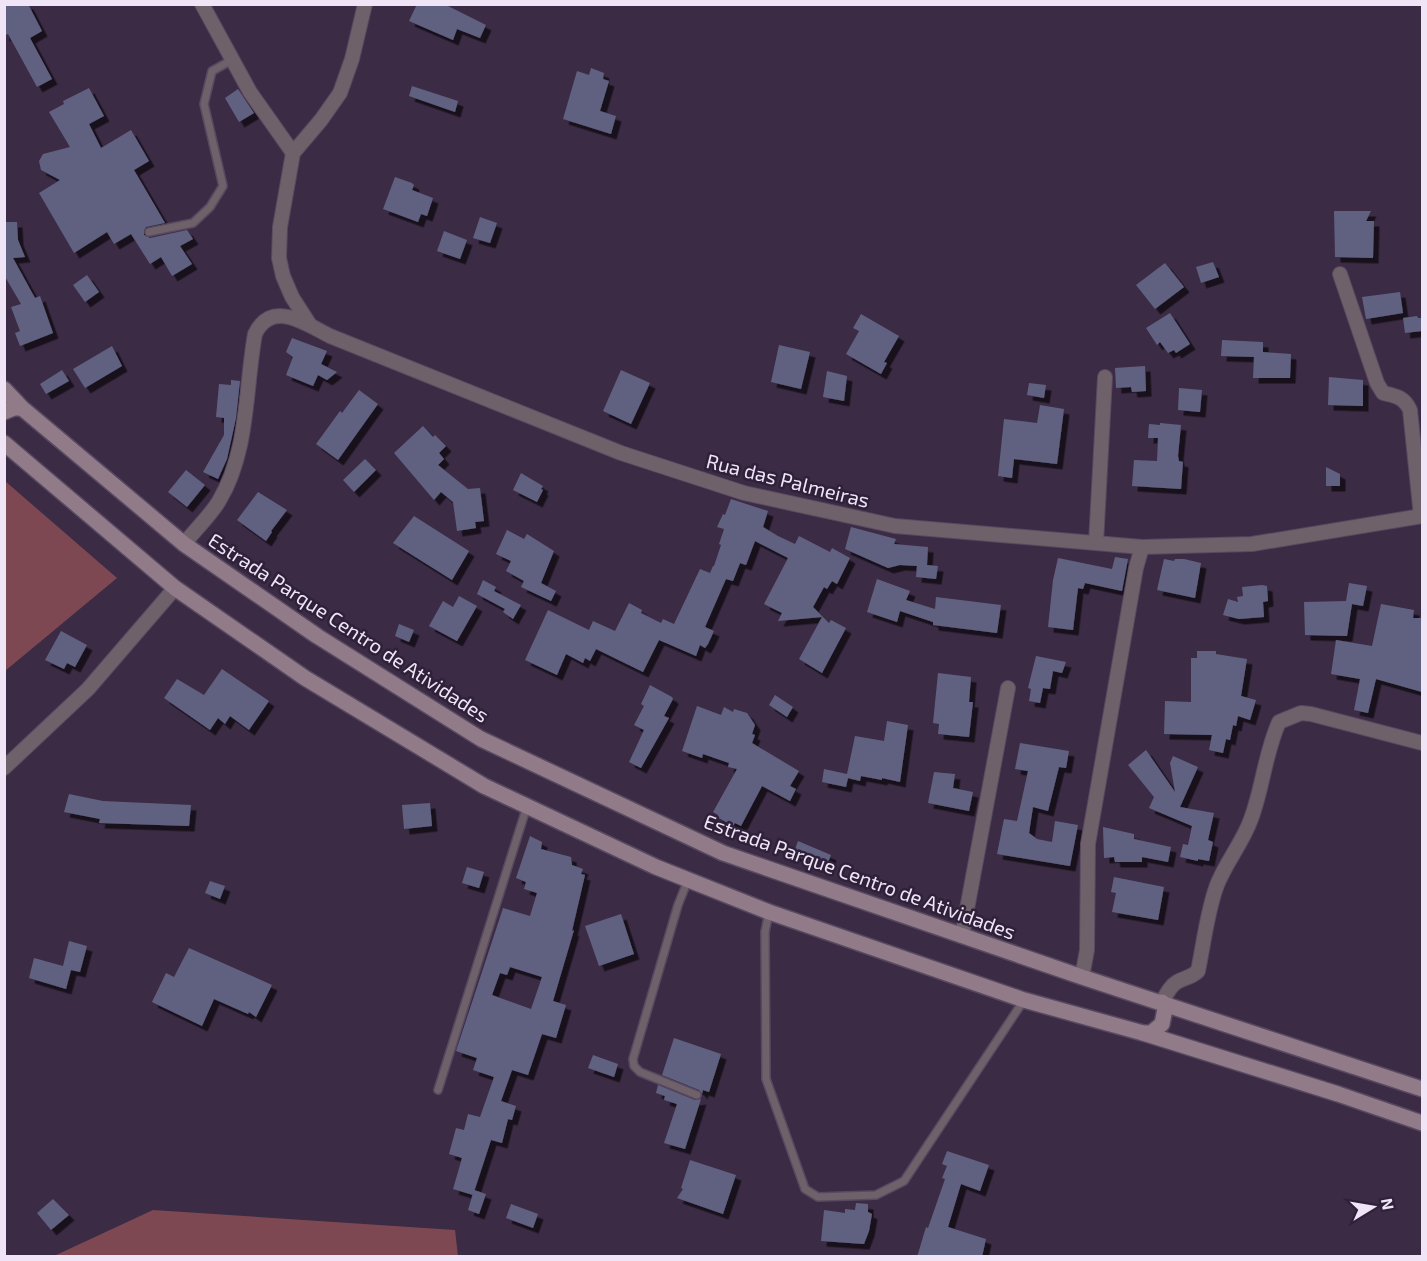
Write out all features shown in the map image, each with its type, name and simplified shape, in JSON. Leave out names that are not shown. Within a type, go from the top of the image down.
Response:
[{"type":"main road","name":"Estrada Parque Centro de Atividades","points":[[4,389],[22,408],[184,544],[317,636],[481,739],[723,853],[1082,977],[1422,1089]]},
{"type":"main road","points":[[4,412],[22,408]]},
{"type":"main road","points":[[4,442],[175,588],[305,678],[484,786],[657,867],[769,912],[1024,1000],[1338,1094],[1422,1123]]},
{"type":"main road","points":[[1143,1034],[1157,1029],[1162,1024],[1165,1009],[1162,1002]]},
{"type":"street","points":[[202,4],[250,92],[293,153]]},
{"type":"street","points":[[310,326],[292,297],[283,276],[279,258],[280,227],[293,153],[340,93],[352,58],[365,4]]},
{"type":"street","points":[[1340,274],[1377,382],[1383,393],[1405,400],[1410,410],[1422,516]]},
{"type":"street","name":"Rua das Palmeiras","points":[[184,544],[219,501],[231,475],[241,444],[255,334],[267,318],[278,315],[290,317],[330,336],[621,453],[744,493],[895,526],[1142,547],[1252,544],[1422,516]]},
{"type":"street","points":[[1096,543],[1105,377]]},
{"type":"street","points":[[1082,977],[1087,950],[1088,844],[1136,568],[1142,547]]},
{"type":"street","points":[[4,768],[88,689],[175,588]]},
{"type":"street","points":[[962,936],[1008,688]]},
{"type":"street","points":[[1162,1002],[1172,986],[1178,981],[1193,976],[1198,971],[1214,896],[1225,866],[1251,820],[1268,754],[1280,722],[1289,716],[1301,713],[1311,714],[1422,743]]},
{"type":"lane","points":[[149,232],[193,223],[210,207],[223,186],[204,104],[212,70],[232,60]]},
{"type":"lane","points":[[438,1090],[527,806]]},
{"type":"lane","points":[[688,880],[678,905],[633,1059],[634,1066],[640,1072],[697,1095]]},
{"type":"lane","points":[[769,912],[765,932],[766,1079],[805,1189],[818,1197],[876,1196],[904,1181],[1024,1000]]},
{"type":"shaded area","points":[[5,481],[117,578],[5,671]]},
{"type":"shaded area","points":[[153,1210],[455,1230],[458,1256],[54,1256]]},
{"type":"building","points":[[4,4],[28,4],[42,31],[30,38],[52,79],[37,87],[8,34],[4,36]]},
{"type":"building","points":[[417,4],[444,4],[486,25],[480,38],[457,29],[453,40],[409,21]]},
{"type":"building","points":[[591,68],[604,73],[603,79],[609,81],[600,111],[616,116],[611,134],[563,119],[577,71],[589,75]]},
{"type":"building","points":[[412,86],[458,101],[455,112],[409,96]]},
{"type":"building","points":[[89,88],[104,116],[89,124],[101,148],[131,130],[149,161],[134,170],[165,223],[146,227],[144,235],[150,238],[187,230],[193,239],[180,246],[192,264],[172,276],[161,257],[150,264],[131,234],[114,244],[107,232],[74,253],[39,193],[60,180],[41,170],[39,161],[43,154],[70,147],[49,112],[64,104],[63,101]]},
{"type":"building","points":[[238,89],[254,113],[239,122],[225,98]]},
{"type":"building","points":[[395,177],[412,183],[414,185],[412,190],[433,198],[427,216],[421,214],[418,222],[383,209]]},
{"type":"building","points":[[1334,211],[1371,211],[1366,221],[1374,221],[1373,258],[1335,257]]},
{"type":"building","points":[[480,217],[497,223],[490,243],[473,238]]},
{"type":"building","points":[[4,222],[17,222],[18,240],[25,257],[13,258],[35,298],[40,296],[53,333],[20,346],[15,333],[20,331],[11,307],[21,304],[4,275]]},
{"type":"building","points":[[444,231],[467,240],[460,259],[437,251]]},
{"type":"building","points":[[1213,262],[1219,277],[1201,283],[1196,267]]},
{"type":"building","points":[[1165,263],[1184,287],[1155,309],[1136,285]]},
{"type":"building","points":[[87,275],[99,292],[85,302],[73,285]]},
{"type":"building","points":[[1400,292],[1403,313],[1366,319],[1362,297]]},
{"type":"building","points":[[1170,313],[1190,344],[1176,353],[1174,350],[1168,353],[1160,342],[1157,345],[1146,328]]},
{"type":"building","points":[[861,314],[899,336],[884,362],[887,363],[881,374],[846,354],[859,331],[853,328]]},
{"type":"building","points":[[1417,316],[1422,318],[1422,331],[1405,333],[1403,318]]},
{"type":"building","points":[[292,338],[327,351],[321,364],[337,372],[327,380],[318,375],[313,386],[286,375],[293,357],[286,352]]},
{"type":"building","points":[[1222,340],[1263,342],[1263,352],[1291,354],[1290,378],[1253,378],[1254,357],[1221,356]]},
{"type":"building","points":[[779,345],[810,352],[801,389],[771,382]]},
{"type":"building","points":[[112,346],[122,366],[85,388],[73,369]]},
{"type":"building","points":[[1145,366],[1146,391],[1132,392],[1131,387],[1116,388],[1115,368]]},
{"type":"building","points":[[62,370],[69,381],[46,394],[40,384]]},
{"type":"building","points":[[621,370],[650,383],[631,424],[603,411]]},
{"type":"building","points":[[827,371],[847,376],[844,401],[823,397]]},
{"type":"building","points":[[1329,377],[1363,380],[1363,406],[1328,405]]},
{"type":"building","points":[[231,380],[240,381],[236,418],[227,459],[218,479],[203,472],[224,435],[224,418],[216,417],[219,384],[231,385]]},
{"type":"building","points":[[1029,383],[1046,385],[1044,398],[1027,395]]},
{"type":"building","points":[[1179,388],[1202,390],[1200,412],[1178,410]]},
{"type":"building","points":[[359,390],[378,404],[338,460],[316,444]]},
{"type":"building","points":[[1040,405],[1064,409],[1057,464],[1014,459],[1012,478],[998,476],[1004,419],[1037,423]]},
{"type":"building","points":[[1160,423],[1181,425],[1178,456],[1179,461],[1183,462],[1181,489],[1132,486],[1134,460],[1157,461],[1158,438],[1148,438],[1149,424],[1160,425]]},
{"type":"building","points":[[423,426],[446,446],[439,453],[444,459],[438,465],[468,489],[480,488],[484,521],[475,522],[476,528],[457,531],[453,502],[441,492],[434,500],[394,453]]},
{"type":"building","points":[[365,459],[376,470],[354,492],[343,480]]},
{"type":"building","points":[[1326,467],[1340,474],[1340,486],[1326,486]]},
{"type":"building","points":[[186,470],[205,485],[187,507],[168,492]]},
{"type":"building","points":[[521,473],[543,486],[537,502],[513,490]]},
{"type":"building","points":[[258,492],[287,510],[266,541],[237,520]]},
{"type":"building","points":[[731,499],[768,511],[763,527],[778,536],[795,544],[799,536],[830,552],[832,548],[850,558],[837,584],[832,581],[827,589],[824,587],[813,607],[829,623],[831,620],[846,628],[822,673],[799,659],[822,617],[778,621],[782,613],[764,604],[788,558],[755,541],[746,565],[740,563],[733,581],[726,579],[705,627],[714,631],[705,648],[700,645],[696,656],[659,640],[643,672],[596,649],[590,661],[585,658],[583,663],[566,654],[557,675],[525,660],[548,610],[589,630],[593,621],[615,631],[629,603],[642,610],[641,613],[661,623],[663,619],[674,624],[700,569],[710,573],[714,566],[724,529],[717,527]]},
{"type":"building","points":[[414,516],[469,551],[452,580],[393,543]]},
{"type":"building","points":[[851,527],[896,539],[894,544],[928,547],[927,565],[938,566],[936,579],[916,577],[917,566],[900,565],[888,568],[845,549]]},
{"type":"building","points":[[507,530],[524,539],[527,534],[554,551],[541,583],[556,591],[551,601],[521,587],[524,581],[506,571],[511,561],[496,554]]},
{"type":"building","points":[[1115,557],[1128,559],[1122,591],[1085,583],[1083,589],[1078,588],[1073,630],[1048,627],[1058,558],[1112,569]]},
{"type":"building","points":[[1164,559],[1174,561],[1184,559],[1201,563],[1195,598],[1157,590]]},
{"type":"building","points":[[877,579],[910,591],[906,600],[935,609],[936,597],[1001,605],[997,633],[933,625],[933,622],[900,611],[897,622],[867,612]]},
{"type":"building","points":[[483,580],[496,587],[494,591],[521,605],[513,619],[503,612],[505,609],[477,594]]},
{"type":"building","points":[[1349,583],[1367,586],[1363,606],[1352,604],[1347,636],[1305,635],[1304,602],[1346,601]]},
{"type":"building","points":[[1267,586],[1268,601],[1263,602],[1264,617],[1239,619],[1223,615],[1228,599],[1238,602],[1237,597],[1243,596],[1242,587]]},
{"type":"building","points":[[459,596],[477,606],[457,641],[429,626],[443,601],[453,607]]},
{"type":"building","points":[[1381,604],[1414,610],[1413,618],[1422,618],[1422,692],[1376,679],[1368,713],[1354,710],[1360,679],[1331,674],[1336,640],[1372,646]]},
{"type":"building","points":[[399,624],[414,630],[409,642],[395,636]]},
{"type":"building","points":[[61,631],[87,645],[75,667],[67,663],[64,669],[45,660]]},
{"type":"building","points":[[1197,651],[1216,651],[1216,654],[1247,659],[1241,696],[1256,700],[1250,720],[1238,716],[1236,726],[1233,725],[1230,740],[1226,739],[1223,753],[1209,750],[1212,735],[1164,734],[1165,701],[1191,702],[1191,658],[1197,658]]},
{"type":"building","points":[[1036,656],[1066,662],[1062,673],[1053,671],[1050,689],[1043,688],[1040,703],[1029,701],[1031,689],[1028,688]]},
{"type":"building","points":[[222,669],[269,701],[249,730],[230,716],[225,724],[218,718],[210,730],[164,698],[177,679],[204,695]]},
{"type":"building","points":[[938,673],[971,677],[969,702],[973,702],[969,737],[938,734],[939,724],[933,723]]},
{"type":"building","points":[[650,685],[673,699],[664,716],[669,718],[641,768],[629,762],[644,730],[634,725],[644,706],[641,704]]},
{"type":"building","points":[[775,695],[793,707],[787,717],[769,705]]},
{"type":"building","points":[[697,706],[721,715],[724,707],[733,712],[734,709],[747,713],[755,725],[752,743],[799,771],[790,786],[796,789],[790,801],[762,786],[741,826],[735,823],[733,826],[717,817],[718,815],[713,812],[737,769],[728,767],[729,763],[703,754],[702,758],[682,751]]},
{"type":"building","points":[[887,721],[908,725],[900,782],[861,776],[860,781],[848,778],[846,787],[822,782],[824,769],[847,774],[855,736],[884,741]]},
{"type":"building","points":[[1020,743],[1069,751],[1066,768],[1059,767],[1048,811],[1033,807],[1029,833],[1037,839],[1052,842],[1055,821],[1078,825],[1070,866],[997,854],[1004,819],[1017,821],[1028,771],[1015,769]]},
{"type":"building","points":[[1146,750],[1175,792],[1170,763],[1173,756],[1198,767],[1180,807],[1214,813],[1208,840],[1213,842],[1209,861],[1180,857],[1183,844],[1188,845],[1192,826],[1149,808],[1154,797],[1128,765]]},
{"type":"building","points":[[934,772],[955,774],[953,788],[973,792],[969,811],[928,803]]},
{"type":"building","points":[[69,794],[103,801],[191,805],[189,826],[99,823],[100,819],[64,812]]},
{"type":"building","points":[[430,803],[432,826],[404,829],[402,805]]},
{"type":"building","points":[[1103,827],[1134,834],[1134,839],[1171,847],[1168,862],[1142,857],[1142,862],[1115,862],[1114,857],[1104,858]]},
{"type":"building","points":[[530,836],[542,842],[541,849],[571,857],[572,865],[583,869],[581,874],[585,875],[572,931],[574,930],[553,1001],[566,1005],[556,1038],[542,1034],[528,1075],[512,1070],[501,1101],[516,1106],[512,1120],[508,1119],[502,1143],[491,1140],[473,1195],[453,1189],[462,1158],[449,1154],[456,1128],[464,1130],[468,1114],[480,1117],[494,1077],[473,1070],[477,1058],[456,1051],[503,908],[530,916],[537,893],[524,889],[526,882],[516,878]],"holes":[[[510,967],[542,977],[531,1009],[492,995],[500,973],[507,975]]]},
{"type":"building","points":[[798,841],[831,855],[826,868],[793,855]]},
{"type":"building","points":[[467,867],[484,872],[479,888],[462,883]]},
{"type":"building","points":[[1114,877],[1164,887],[1158,920],[1112,912],[1116,893],[1111,892]]},
{"type":"building","points":[[210,881],[225,886],[220,899],[205,893]]},
{"type":"building","points":[[621,914],[634,954],[599,966],[585,926]]},
{"type":"building","points":[[69,941],[87,946],[80,972],[71,970],[66,989],[29,978],[34,958],[63,966]]},
{"type":"building","points":[[189,948],[272,985],[256,1017],[249,1012],[248,1014],[214,999],[202,1026],[152,1002],[166,973],[174,977]]},
{"type":"building","points":[[674,1038],[721,1054],[709,1092],[703,1090],[702,1094],[699,1090],[662,1075]]},
{"type":"building","points":[[593,1055],[618,1064],[614,1077],[588,1068]]},
{"type":"building","points":[[658,1085],[695,1100],[701,1099],[685,1149],[664,1143],[677,1104],[664,1100],[665,1096],[656,1093]]},
{"type":"building","points":[[947,1151],[989,1165],[980,1191],[961,1184],[948,1227],[986,1239],[982,1257],[917,1257],[945,1179],[942,1178],[947,1166],[942,1164]]},
{"type":"building","points":[[690,1160],[736,1175],[723,1214],[677,1198],[683,1189],[681,1188]]},
{"type":"building","points":[[474,1190],[486,1194],[479,1214],[468,1210]]},
{"type":"building","points":[[53,1199],[69,1215],[51,1230],[37,1213]]},
{"type":"building","points":[[856,1203],[868,1204],[868,1212],[872,1214],[864,1244],[821,1241],[824,1210],[845,1213],[845,1209],[855,1210]]},
{"type":"building","points":[[511,1204],[538,1214],[533,1228],[506,1218]]}]
